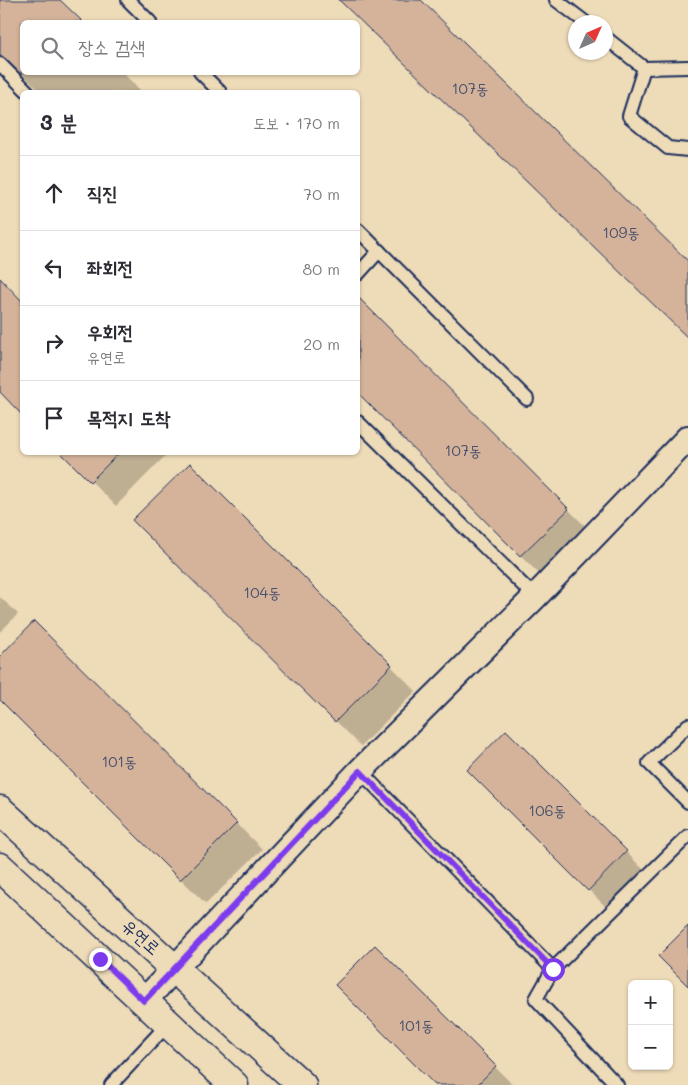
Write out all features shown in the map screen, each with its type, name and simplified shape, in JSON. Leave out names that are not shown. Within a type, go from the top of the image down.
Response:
[{"type":"street","points":[[144,1001],[360,771],[535,597],[688,438]]},
{"type":"street","name":"유연로","points":[[0,810],[302,1085]]},
{"type":"street","points":[[0,867],[234,1085]]},
{"type":"lane","points":[[128,0],[148,20]]},
{"type":"lane","points":[[556,0],[576,15]]},
{"type":"lane","points":[[613,44],[644,68],[688,67]]},
{"type":"lane","points":[[0,64],[26,90]]},
{"type":"lane","points":[[644,68],[630,116],[668,148],[688,150]]},
{"type":"lane","points":[[203,75],[218,90]]},
{"type":"lane","points":[[360,232],[526,399]]},
{"type":"lane","points":[[360,272],[379,251]]},
{"type":"lane","points":[[360,424],[535,597]]},
{"type":"lane","points":[[688,725],[649,763],[688,802]]},
{"type":"lane","points":[[360,771],[553,969]]},
{"type":"lane","points":[[616,1085],[536,1000],[553,969],[688,836]]},
{"type":"lane","points":[[111,1085],[168,1024]]},
{"type":"building","points":[[0,0],[60,0],[81,20],[20,20],[20,73],[0,54]]},
{"type":"building","points":[[339,0],[421,0],[688,261],[688,338],[360,20]]},
{"type":"building","points":[[0,278],[20,299],[20,413],[0,392]]},
{"type":"building","points":[[360,299],[569,509],[520,556],[360,395]]},
{"type":"building","points":[[63,455],[117,455],[90,482]]},
{"type":"building","points":[[190,463],[392,665],[335,722],[132,520]]},
{"type":"building","points":[[34,621],[237,823],[180,880],[0,700],[0,656]]},
{"type":"building","points":[[506,730],[627,851],[588,891],[467,770]]},
{"type":"building","points":[[688,926],[688,986],[658,956]]},
{"type":"building","points":[[375,945],[496,1066],[477,1085],[435,1085],[335,985]]},
{"type":"route","points":[[100,959],[144,1001],[360,771],[553,969]]}]
